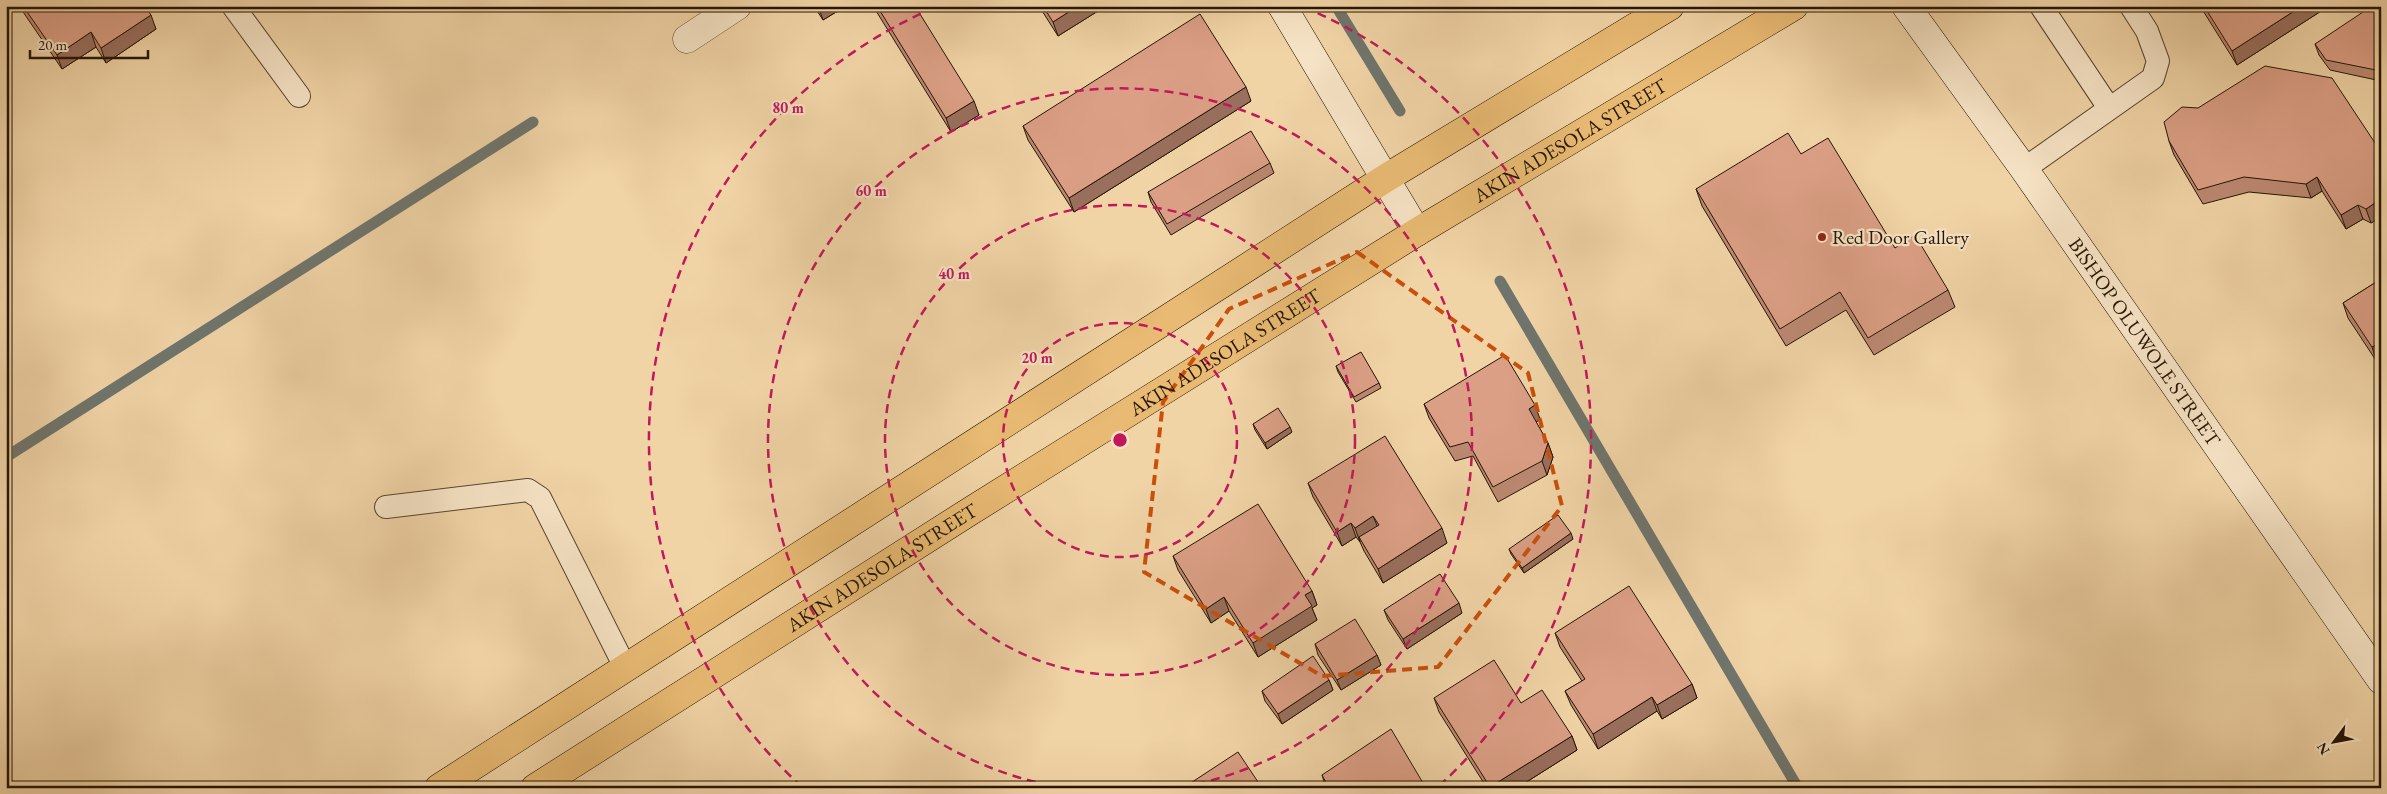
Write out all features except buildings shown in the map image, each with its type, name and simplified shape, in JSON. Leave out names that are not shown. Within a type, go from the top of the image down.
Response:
[{"type":"main road","points":[[438,788],[626,669],[1386,178],[1670,6]]},
{"type":"main road","name":"AKIN ADESOLA STREET","points":[[535,788],[960,518],[1417,232],[1794,6]]},
{"type":"street","points":[[687,40],[737,6]]},
{"type":"street","points":[[1282,6],[1417,232]]},
{"type":"street","name":"BISHOP OLUWOLE STREET","points":[[1906,6],[2024,169],[2381,680]]},
{"type":"lane","points":[[233,6],[299,96]]},
{"type":"lane","points":[[2041,6],[2109,108]]},
{"type":"lane","points":[[2024,169],[2153,78],[2158,60],[2146,31],[2131,6]]},
{"type":"lane","points":[[386,507],[528,490],[540,498],[626,669]]},
{"type":"highlighted area","points":[[1357,252],[1528,373],[1562,506],[1438,667],[1322,676],[1144,572],[1163,402],[1229,309]]},
{"type":"waterway","points":[[1336,6],[1400,111]]},
{"type":"waterway","points":[[6,457],[533,122]]},
{"type":"waterway","points":[[1500,281],[1798,788]]},
{"type":"place","name":"Red Door Gallery","points":[[1822,237]]}]
